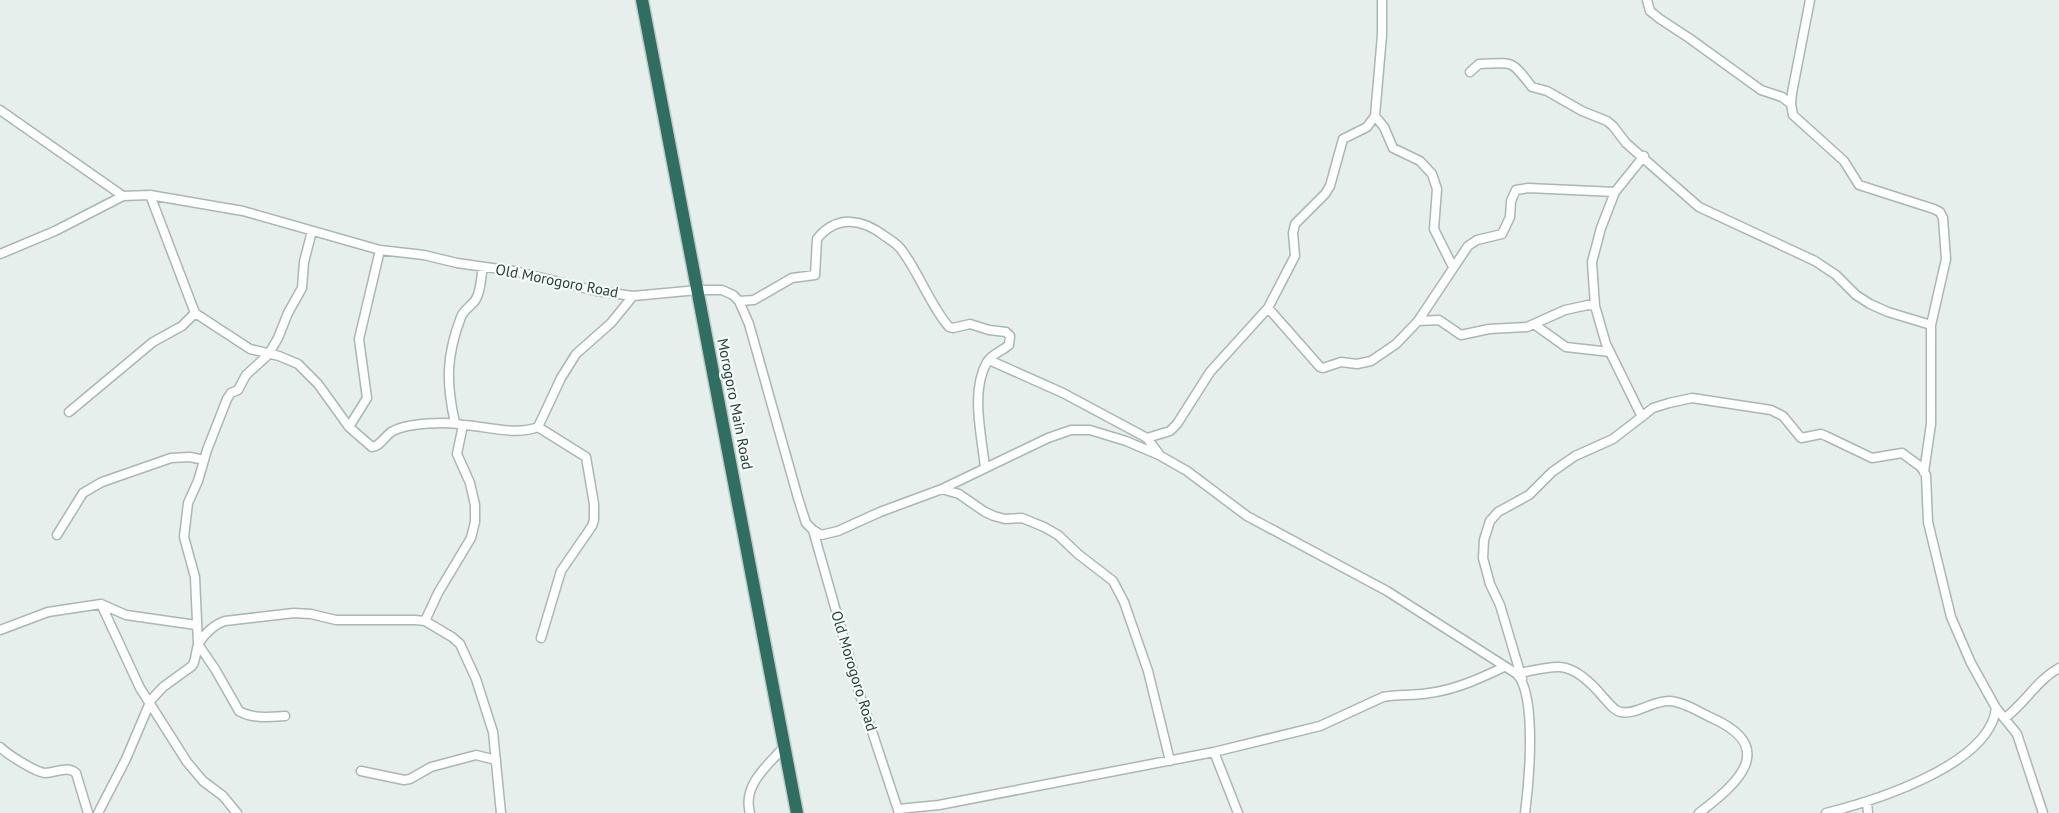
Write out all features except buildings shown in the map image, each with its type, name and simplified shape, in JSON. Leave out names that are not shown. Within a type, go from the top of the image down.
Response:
[{"type":"highway","name":"Morogoro Main Road","points":[[642,0],[797,813]]},
{"type":"street","points":[[1147,438],[1170,431],[1177,424],[1210,372],[1268,308],[1295,256],[1293,233],[1295,224],[1330,186],[1343,140],[1367,127],[1375,116],[1382,35],[1382,0]]},
{"type":"street","points":[[1647,0],[1650,10],[1660,19],[1761,90],[1782,97],[1791,104]]},
{"type":"street","points":[[1809,1],[1791,104],[1795,118],[1844,161],[1859,185],[1940,212],[1943,218],[1946,259],[1931,325],[1931,424],[1924,472]]},
{"type":"street","points":[[1470,72],[1479,64],[1508,63],[1516,66],[1532,87],[1547,91],[1614,126],[1626,143],[1644,156],[1674,186],[1700,207],[1815,261],[1836,275],[1856,295],[1870,304],[1931,325]]},
{"type":"street","points":[[0,110],[123,196]]},
{"type":"street","points":[[1375,116],[1389,136],[1391,145],[1420,161],[1432,174],[1437,189],[1434,229],[1453,267]]},
{"type":"street","points":[[1642,417],[1610,352],[1595,306],[1592,262],[1598,237],[1615,192],[1644,156]]},
{"type":"street","points":[[1268,308],[1320,367],[1341,362],[1357,364],[1371,361],[1396,344],[1418,321],[1453,267],[1473,243],[1502,234],[1510,217],[1511,201],[1516,190],[1528,188],[1615,192]]},
{"type":"street","name":"Old Morogoro Road","points":[[0,254],[55,231],[123,196],[150,195],[243,211],[380,250],[424,255],[514,271],[596,291],[633,296],[722,290],[733,295],[739,301],[748,324],[798,498],[806,523],[813,530],[859,692],[898,811]]},
{"type":"street","points":[[150,195],[195,313],[250,349],[290,360],[304,368],[349,427],[374,448],[396,429],[439,422],[515,430],[538,427],[561,378],[576,354],[611,323],[633,296]]},
{"type":"street","points":[[739,301],[754,300],[792,278],[815,275],[818,239],[832,226],[843,221],[854,221],[876,229],[899,247],[949,327],[970,324],[1009,334],[1011,339],[1009,345],[989,360],[982,373],[979,393],[985,468]]},
{"type":"street","points":[[98,813],[126,759],[149,704],[163,687],[195,662],[198,644],[197,597],[195,577],[184,537],[188,503],[227,399],[239,388],[251,368],[268,355],[302,288],[304,262],[312,231]]},
{"type":"street","points":[[349,427],[367,398],[359,339],[380,250]]},
{"type":"street","points":[[425,621],[474,530],[475,505],[470,483],[457,454],[459,424],[450,403],[447,369],[452,343],[461,317],[476,299],[483,267]]},
{"type":"street","points":[[1418,321],[1439,320],[1461,335],[1489,329],[1535,325],[1565,310],[1588,305],[1595,306]]},
{"type":"street","points":[[69,412],[153,342],[182,326],[195,313]]},
{"type":"street","points":[[1535,325],[1566,347],[1610,352]]},
{"type":"street","points":[[989,360],[1063,393],[1147,438],[1159,455]]},
{"type":"street","points":[[1525,813],[1530,750],[1525,689],[1500,605],[1490,584],[1483,558],[1484,540],[1490,521],[1504,508],[1529,495],[1560,466],[1575,456],[1613,439],[1653,408],[1692,398],[1771,410],[1783,416],[1801,438],[1821,434],[1872,458],[1902,453],[1921,467],[1927,484],[1928,522],[1945,599],[1971,663],[1996,708],[2017,734],[2043,813]]},
{"type":"street","points":[[538,427],[586,457],[594,511],[592,526],[561,571],[541,638]]},
{"type":"street","points":[[813,530],[822,535],[838,531],[880,512],[942,489],[1062,432],[1079,429],[1109,435],[1159,455],[1187,471],[1247,516],[1387,591],[1521,676],[1560,666],[1570,669],[1598,690],[1617,711],[1623,713],[1659,702],[1671,701],[1720,721],[1741,736],[1748,756],[1747,762],[1731,788],[1699,813]]},
{"type":"street","points":[[57,535],[83,493],[102,482],[171,458],[190,457],[204,460]]},
{"type":"street","points":[[942,489],[959,494],[994,516],[1005,519],[1022,518],[1044,527],[1113,581],[1124,602],[1148,671],[1170,761]]},
{"type":"street","points":[[0,630],[48,612],[101,604],[126,615],[196,625]]},
{"type":"street","points":[[101,604],[149,704],[187,762],[203,781],[223,796],[237,813]]},
{"type":"street","points":[[198,644],[219,623],[280,613],[311,614],[346,621],[425,621],[460,644],[476,680],[493,732],[501,813]]},
{"type":"street","points":[[198,644],[239,711],[263,717],[285,716]]},
{"type":"street","points":[[898,811],[939,806],[1214,752],[1320,726],[1383,697],[1430,693],[1473,681],[1504,667]]},
{"type":"street","points":[[2005,718],[2022,704],[2048,674],[2059,668]]},
{"type":"street","points":[[1826,813],[1867,803],[1945,768],[1980,740],[1995,719],[1996,708]]},
{"type":"street","points":[[750,813],[749,795],[753,783],[784,746]]},
{"type":"street","points":[[0,747],[42,773],[73,770],[76,773],[88,813]]},
{"type":"street","points":[[1214,752],[1238,813]]},
{"type":"street","points":[[361,771],[404,780],[431,767],[476,754],[496,760]]},
{"type":"street","points":[[1867,803],[1868,813]]}]
